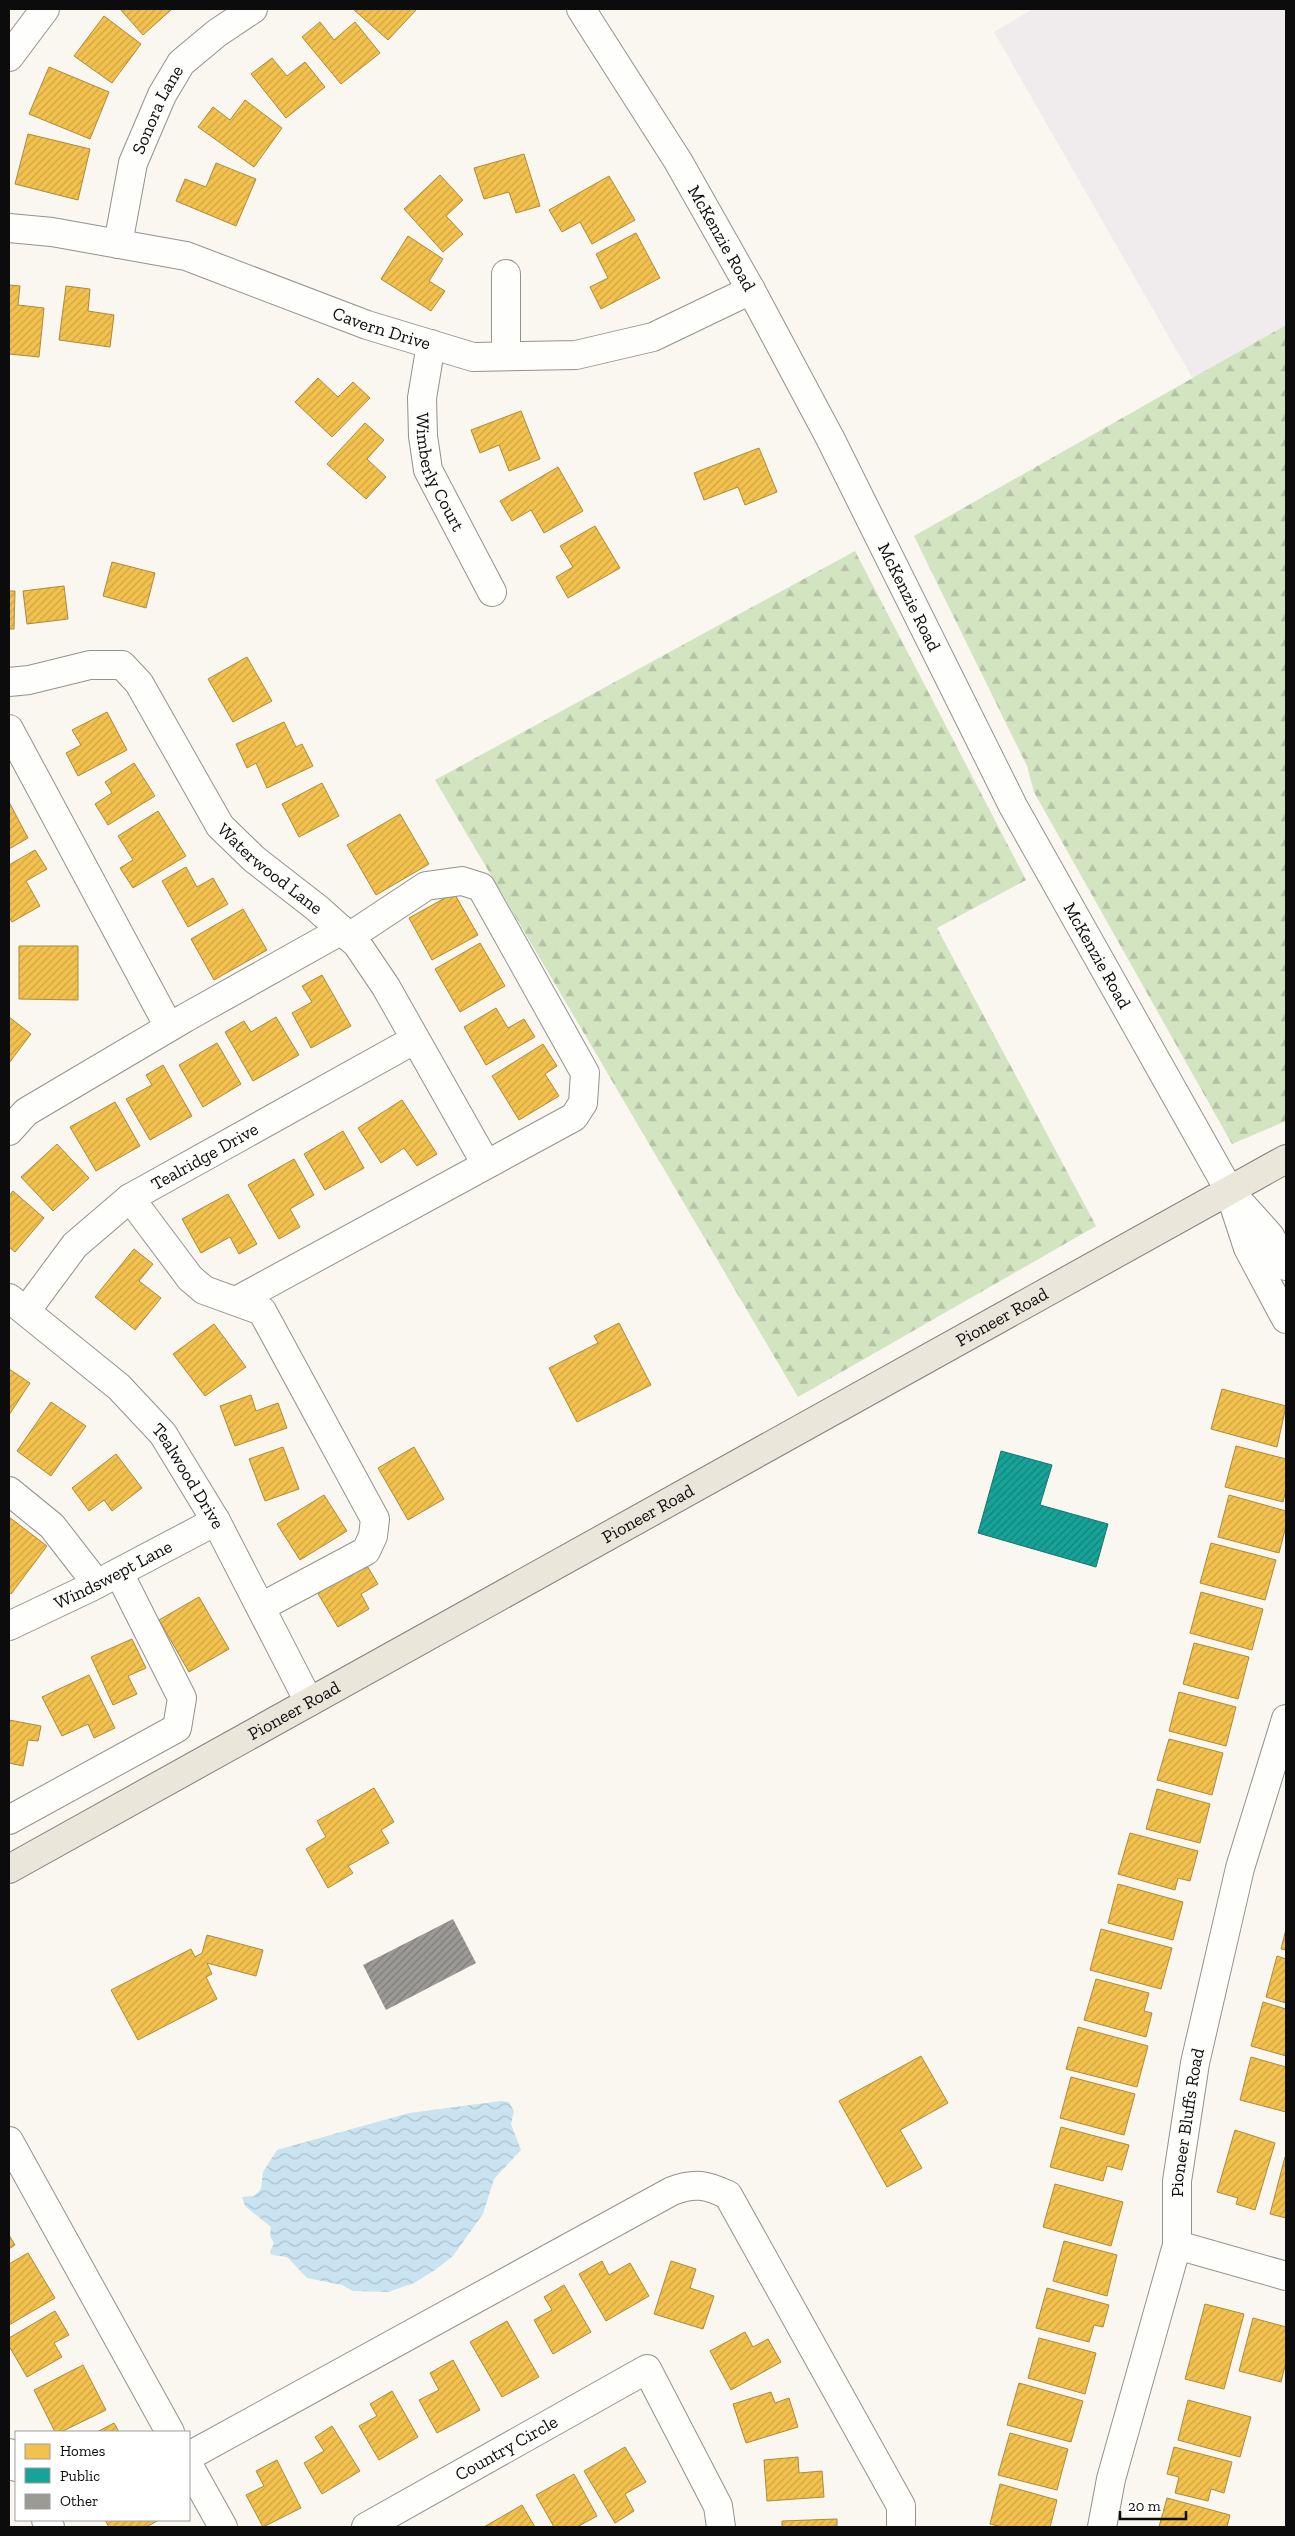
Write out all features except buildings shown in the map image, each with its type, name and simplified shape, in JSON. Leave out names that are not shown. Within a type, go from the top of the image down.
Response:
[{"type":"main road","name":"Pioneer Road","points":[[9,1868],[1286,1158]]},
{"type":"street","points":[[9,57],[45,9]]},
{"type":"street","name":"Sonora Lane","points":[[118,244],[133,163],[167,87],[180,64],[217,33],[253,9]]},
{"type":"street","name":"McKenzie Road","points":[[582,9],[678,161],[751,290],[830,438],[1013,806],[1229,1190]]},
{"type":"street","name":"Cavern Drive","points":[[9,228],[52,232],[186,256],[367,325],[473,357],[576,355],[653,337],[751,290]]},
{"type":"street","points":[[506,274],[506,356]]},
{"type":"street","name":"Wimberly Court","points":[[431,344],[422,398],[423,436],[428,470],[492,592]]},
{"type":"street","name":"Waterwood Lane","points":[[9,682],[29,680],[90,665],[122,665],[139,684],[220,826],[254,859],[317,908],[357,944],[386,987],[414,1040],[486,1164]]},
{"type":"street","points":[[9,729],[169,1027]]},
{"type":"street","points":[[9,1131],[26,1112],[169,1027],[345,934],[426,886],[462,881],[481,887],[585,1073],[583,1103],[574,1117],[236,1302]]},
{"type":"street","name":"Tealridge Drive","points":[[17,1304],[75,1245],[130,1198],[414,1040]]},
{"type":"street","points":[[1229,1190],[1270,1236],[1286,1266]]},
{"type":"street","points":[[1229,1190],[1248,1248],[1286,1319]]},
{"type":"street","points":[[130,1198],[190,1278],[204,1290],[262,1310],[375,1519],[373,1536],[366,1551],[261,1607]]},
{"type":"street","name":"Tealwood Drive","points":[[17,1304],[119,1387],[163,1434],[216,1521],[309,1702]]},
{"type":"street","points":[[9,1492],[52,1526],[108,1578],[182,1698],[177,1728],[9,1820]]},
{"type":"street","name":"Windswept Lane","points":[[9,1626],[108,1578],[216,1521]]},
{"type":"street","name":"Pioneer Bluffs Road","points":[[1102,2527],[1110,2479],[1177,2245],[1177,2181],[1196,2063],[1240,1868],[1286,1719]]},
{"type":"street","points":[[9,2141],[169,2431]]},
{"type":"street","points":[[190,2455],[672,2191],[686,2186],[709,2186],[728,2195],[901,2506],[902,2527]]},
{"type":"street","points":[[1177,2245],[1286,2276]]},
{"type":"street","name":"Country Circle","points":[[366,2527],[647,2369],[718,2506],[721,2527]]},
{"type":"street","points":[[9,2453],[15,2465]]},
{"type":"street","points":[[190,2468],[222,2527]]},
{"type":"shaded area","points":[[1033,9],[1286,9],[1286,325],[1193,379],[994,32]]},
{"type":"green space","points":[[1286,325],[1286,1121],[1232,1144],[1034,792],[1027,766],[914,536]]},
{"type":"green space","points":[[855,551],[1026,880],[937,928],[1096,1226],[798,1397],[435,780]]},
{"type":"water","points":[[501,2101],[509,2102],[514,2111],[511,2124],[521,2150],[494,2179],[483,2214],[453,2256],[414,2283],[388,2292],[353,2291],[342,2285],[307,2278],[287,2257],[272,2255],[270,2252],[274,2243],[270,2236],[271,2227],[245,2206],[242,2197],[254,2196],[261,2189],[263,2172],[277,2150],[409,2113]]}]
